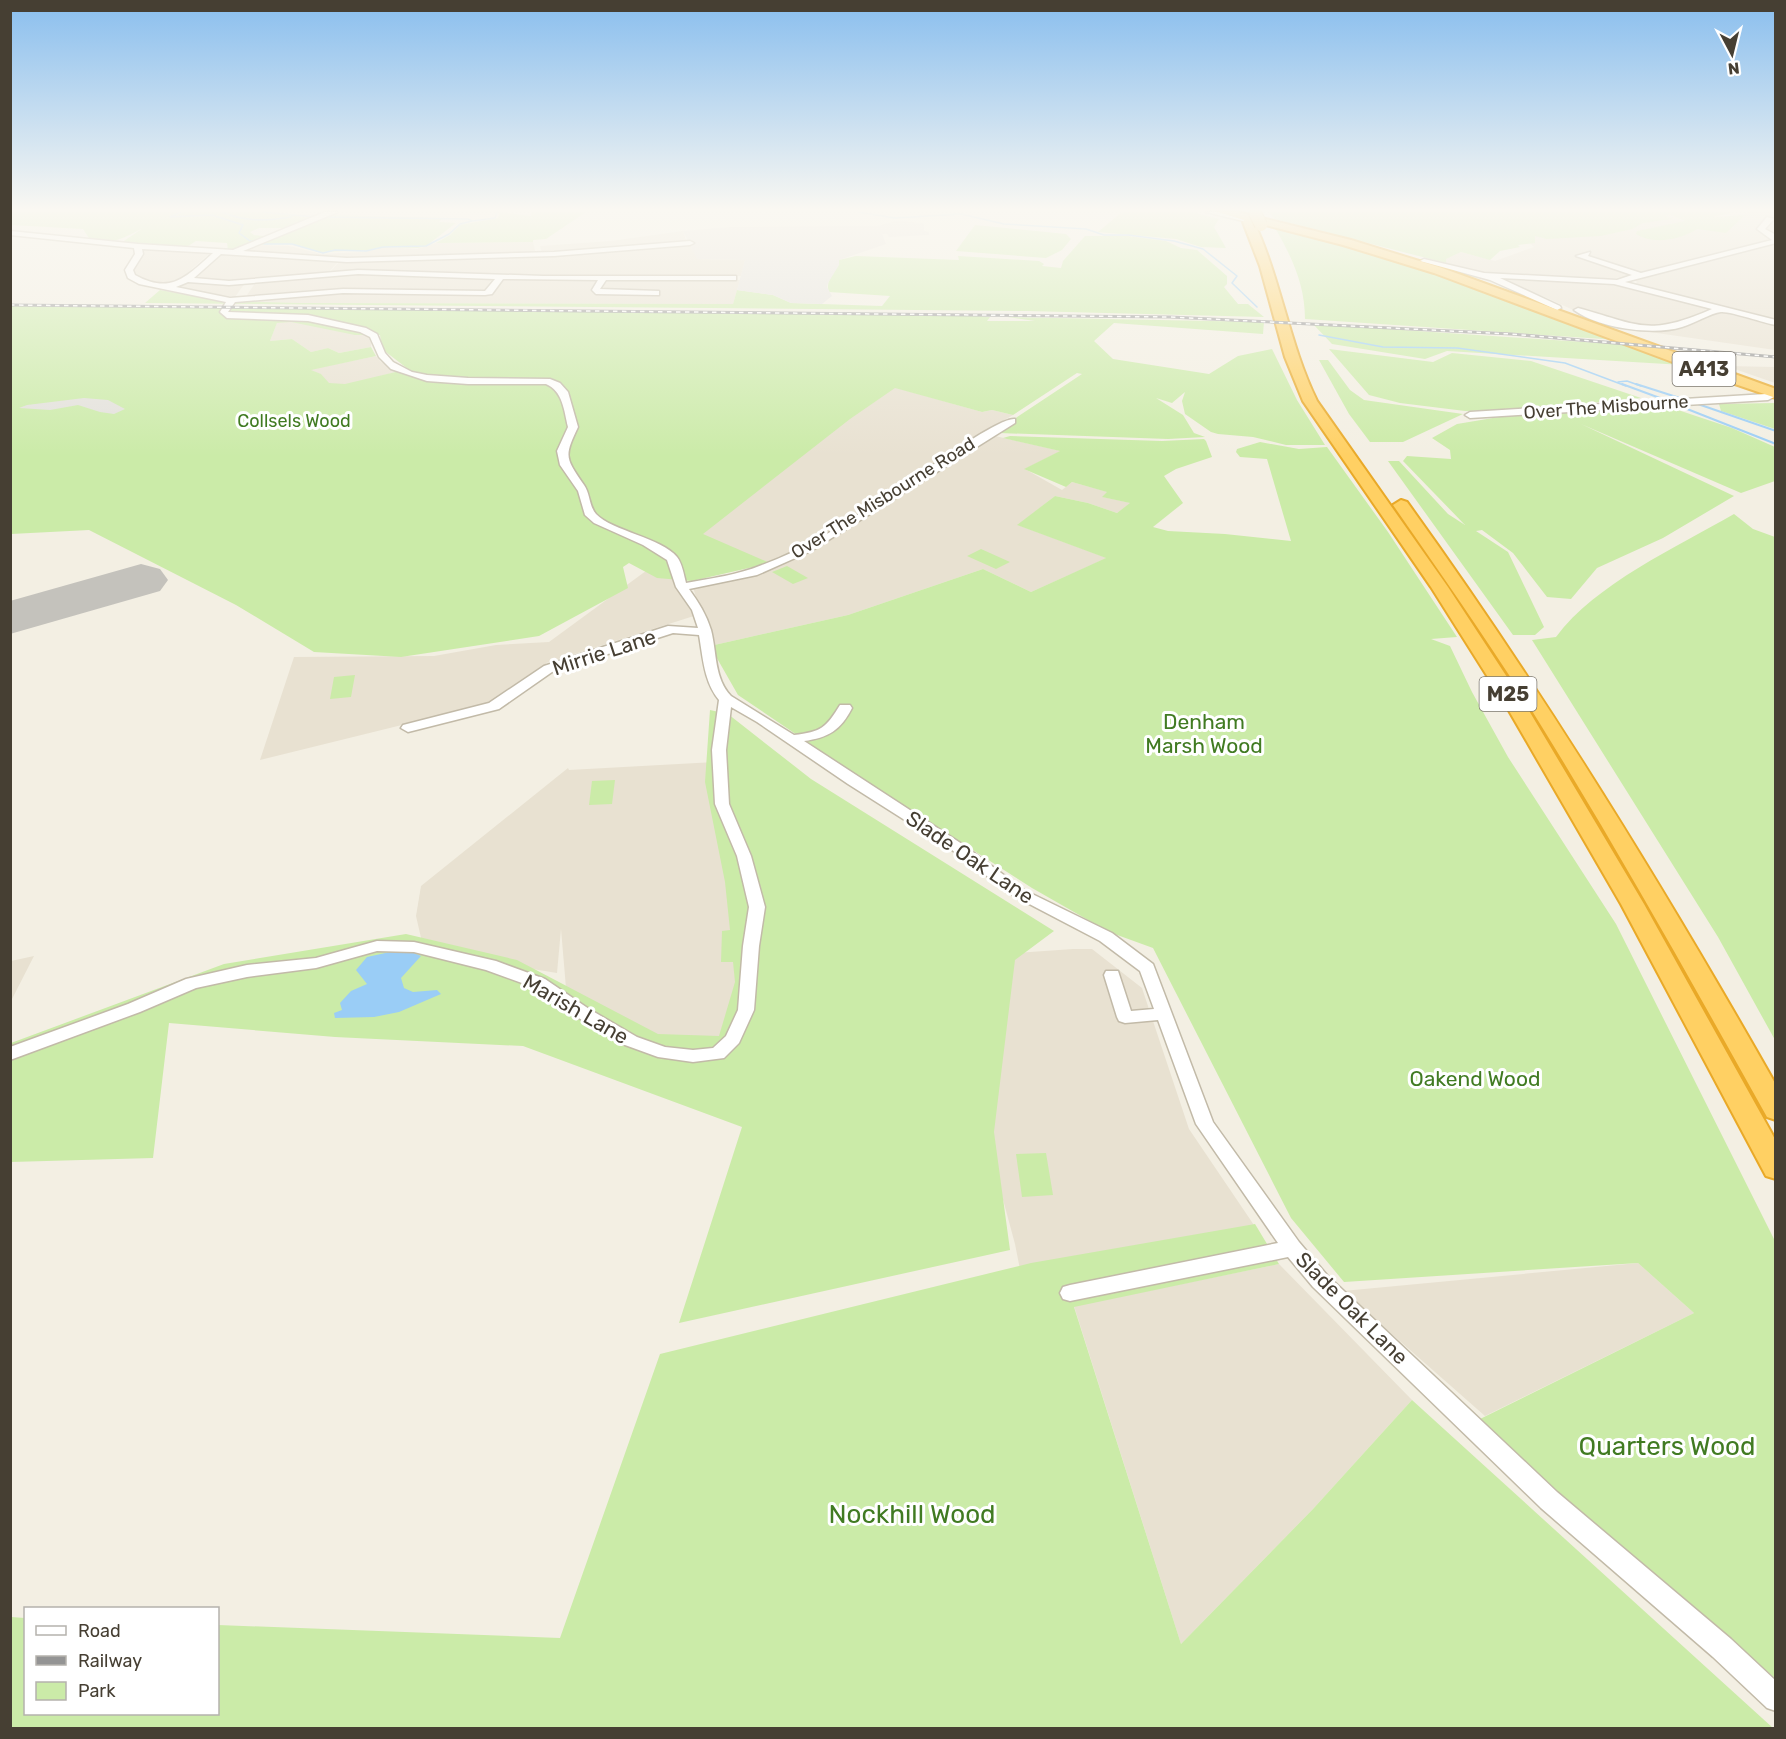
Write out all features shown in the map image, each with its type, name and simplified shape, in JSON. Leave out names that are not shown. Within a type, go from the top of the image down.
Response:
[{"type":"highway","name":"M25","points":[[1275,293],[1288,352],[1310,400],[1335,440],[1445,595],[1533,734],[1642,922],[1776,1168]]},
{"type":"highway","name":"M25","points":[[1289,293],[1310,368],[1336,417],[1428,542],[1526,685],[1615,829],[1776,1110]]},
{"type":"highway","name":"A413","points":[[1500,293],[1633,344],[1775,391]]},
{"type":"highway","name":"A413","points":[[1515,293],[1775,391]]},
{"type":"street","points":[[203,293],[236,299],[314,293]]},
{"type":"street","points":[[242,293],[224,312],[227,315],[308,318],[363,330],[374,336],[378,349],[392,366],[415,375],[446,379],[547,381],[557,385],[563,392],[573,427],[562,451],[565,465],[583,491],[589,513],[598,521],[672,558],[682,587],[698,610],[705,632],[712,674],[718,690],[726,699]]},
{"type":"street","points":[[1527,293],[1557,308]]},
{"type":"street","points":[[1665,293],[1718,310],[1776,323]]},
{"type":"street","points":[[1578,310],[1629,326],[1656,329],[1673,328],[1718,310]]},
{"type":"street","name":"Over The Misbourne","points":[[1470,415],[1768,397],[1775,391]]},
{"type":"street","name":"Over The Misbourne Road","points":[[682,587],[736,577],[775,565],[826,538],[963,447],[1012,421]]},
{"type":"street","name":"Mirrie Lane","points":[[408,728],[494,706],[548,669],[672,629],[705,632]]},
{"type":"street","name":"Slade Oak Lane","points":[[726,699],[762,719],[957,847],[1019,893],[1106,937],[1147,968],[1205,1124],[1292,1248],[1320,1281],[1550,1500],[1722,1648],[1776,1699]]},
{"type":"street","name":"Marish Lane","points":[[10,1053],[134,1008],[192,983],[247,971],[316,963],[377,946],[414,947],[490,966],[539,983],[583,1013],[631,1041],[664,1053],[693,1056],[718,1054],[733,1039],[746,1010],[751,946],[757,907],[744,856],[722,804],[719,750],[726,699]]},
{"type":"street","points":[[791,739],[829,731],[839,723],[845,708]]},
{"type":"street","points":[[1112,975],[1125,1017],[1164,1014]]},
{"type":"street","points":[[1071,1293],[1292,1248]]},
{"type":"shaded area","points":[[209,293],[238,293],[235,297]]},
{"type":"shaded area","points":[[330,293],[482,295],[484,293],[736,293],[733,304],[300,303],[241,302],[240,299]]},
{"type":"shaded area","points":[[760,293],[830,293],[832,296],[822,304],[791,303],[773,295]]},
{"type":"shaded area","points":[[1534,293],[1651,293],[1711,310],[1713,314],[1720,312],[1775,326],[1775,350],[1608,326]]},
{"type":"shaded area","points":[[1671,293],[1775,293],[1775,321]]},
{"type":"shaded area","points":[[278,320],[304,321],[359,332],[372,337],[371,347],[339,353],[328,348],[311,352],[292,339],[270,341]]},
{"type":"shaded area","points":[[376,356],[381,362],[399,371],[329,390],[302,371]]},
{"type":"shaded area","points":[[1726,366],[1775,367],[1775,383]]},
{"type":"shaded area","points":[[890,386],[982,412],[992,410],[1013,415],[982,433],[1061,451],[1025,469],[1062,490],[1072,482],[1108,492],[1103,497],[1131,503],[1117,513],[1088,503],[1055,496],[1018,525],[1107,558],[1031,592],[983,569],[848,615],[710,646],[693,587],[760,574],[779,566],[680,531]]},
{"type":"shaded area","points":[[84,398],[108,400],[125,409],[114,414],[78,405],[50,410],[19,408],[27,405]]},
{"type":"shaded area","points":[[665,557],[697,615],[546,663],[546,667],[487,704],[260,760],[294,657],[434,656],[496,645],[549,642]]},
{"type":"shaded area","points":[[715,762],[742,866],[734,1027],[710,1051],[669,1047],[566,988],[561,929],[557,973],[495,963],[422,942],[416,916],[421,886],[568,768],[569,770]]},
{"type":"shaded area","points":[[1092,949],[1142,988],[1189,1129],[1260,1234],[1024,1290],[1015,1244],[988,1144],[928,959]]},
{"type":"shaded area","points":[[34,956],[11,1001],[11,961]]},
{"type":"shaded area","points":[[1638,1263],[1694,1313],[1485,1416],[1343,1291]]},
{"type":"shaded area","points":[[1279,1264],[1412,1400],[1313,1509],[1181,1644],[1074,1306]]},
{"type":"green space","points":[[156,293],[178,293],[223,301],[300,303],[733,304],[736,293],[760,293],[773,295],[791,303],[882,306],[890,296],[847,293],[1229,293],[1238,304],[1248,304],[1264,317],[1027,311],[145,303]]},
{"type":"green space","points":[[1303,293],[1491,293],[1618,340],[1305,319]]},
{"type":"green space","name":"Collsels Wood","points":[[11,306],[970,315],[990,317],[987,321],[1035,321],[1007,317],[1264,322],[1263,334],[1114,323],[1094,341],[1113,359],[1209,374],[1238,356],[1272,349],[1297,400],[1325,445],[1286,445],[1253,437],[1211,432],[1185,414],[1182,401],[1185,392],[1172,403],[1156,398],[1183,415],[1194,433],[1205,437],[1168,439],[1000,433],[1005,425],[1082,374],[1077,373],[1013,415],[992,410],[982,412],[895,388],[850,419],[703,534],[770,563],[692,581],[657,578],[629,563],[623,567],[628,588],[539,636],[401,657],[314,652],[236,605],[89,530],[11,534]],"holes":[[[291,322],[355,335],[380,335],[382,349],[408,369],[345,384],[329,383],[321,374],[311,370],[376,356],[371,347],[339,353],[328,348],[311,352],[292,339],[270,341],[277,323]]]},
{"type":"green space","points":[[1313,324],[1629,345],[1683,365],[1447,351],[1425,359],[1332,344]]},
{"type":"green space","points":[[1329,349],[1433,362],[1452,353],[1531,361],[1641,398],[1518,410],[1465,411],[1400,403],[1369,395]]},
{"type":"green space","points":[[1319,360],[1328,360],[1350,390],[1364,400],[1463,414],[1403,442],[1370,442],[1349,414]]},
{"type":"green space","points":[[1775,403],[1775,429],[1721,411],[1719,404]]},
{"type":"green space","points":[[1669,407],[1732,428],[1775,447],[1775,481],[1741,493],[1581,424],[1734,496],[1663,538],[1597,568],[1571,599],[1547,597],[1513,553],[1482,530],[1476,531],[1508,552],[1544,627],[1535,635],[1513,635],[1388,461],[1399,461],[1448,514],[1465,525],[1403,461],[1407,456],[1451,459],[1450,450],[1432,438],[1457,424],[1499,417]]},
{"type":"green space","points":[[1010,436],[1162,441],[1204,439],[1212,457],[1176,469],[1164,476],[1183,503],[1153,527],[1168,531],[1291,541],[1267,459],[1240,457],[1236,452],[1237,449],[1260,442],[1299,449],[1327,447],[1388,532],[1457,637],[1431,639],[1450,646],[1472,692],[1508,757],[1616,924],[1775,1241],[1775,1678],[1474,1422],[1694,1313],[1638,1263],[1344,1282],[1291,1218],[1153,948],[1109,932],[1032,888],[859,777],[738,695],[710,646],[848,615],[983,569],[1031,592],[1106,558],[1017,525],[1055,496],[1088,503],[1117,513],[1130,503],[1102,497],[1107,492],[1072,482],[1066,487],[1024,469],[1060,451],[1003,438]]},
{"type":"green space","points":[[1734,514],[1753,529],[1775,537],[1775,1040],[1718,937],[1532,640],[1556,637],[1592,600],[1614,583]]},
{"type":"green space","points":[[981,549],[1010,562],[996,569],[967,556]]},
{"type":"green space","points":[[787,566],[808,578],[793,584],[772,572]]},
{"type":"green space","points":[[355,675],[351,697],[330,699],[334,677]]},
{"type":"green space","points":[[710,710],[728,714],[811,779],[1054,931],[1015,960],[994,1132],[1010,1250],[679,1323],[742,1127],[523,1046],[335,1037],[169,1023],[153,1158],[11,1162],[11,1043],[224,964],[406,934],[517,960],[658,1034],[719,1036],[735,982],[733,962],[721,962],[722,931],[730,930],[725,882],[705,782]]},
{"type":"green space","points":[[615,780],[612,804],[589,805],[592,781]]},
{"type":"green space","points":[[1046,1153],[1053,1195],[1022,1197],[1016,1154]]},
{"type":"green space","name":"Nockhill Wood","points":[[1255,1224],[1279,1264],[1074,1307],[1181,1644],[1313,1509],[1412,1400],[1773,1728],[11,1728],[11,1617],[24,1618],[24,1715],[219,1715],[219,1625],[560,1638],[660,1354],[1031,1263]]},
{"type":"water","points":[[404,949],[421,956],[401,978],[404,988],[413,992],[437,990],[441,994],[399,1012],[374,1017],[335,1018],[334,1013],[342,1010],[340,1003],[351,991],[367,984],[356,970],[367,957]]},
{"type":"waterway","points":[[1243,293],[1257,307]]},
{"type":"waterway","points":[[1319,335],[1383,347],[1457,348],[1565,363],[1626,386]]},
{"type":"waterway","points":[[1618,382],[1627,381],[1641,386]]},
{"type":"waterway","points":[[1622,384],[1668,401]]},
{"type":"waterway","points":[[1636,384],[1686,400]]},
{"type":"waterway","points":[[1695,403],[1776,431]]},
{"type":"waterway","points":[[1677,405],[1776,444]]},
{"type":"runway","points":[[10,618],[141,580]]},
{"type":"railway","points":[[10,305],[1170,317],[1511,334],[1776,357]]},
{"type":"park label","name":"Denham Marsh Wood","points":[[1204,733]]},
{"type":"park label","name":"Oakend Wood","points":[[1475,1078]]},
{"type":"park label","name":"Quarters Wood","points":[[1667,1446]]}]
